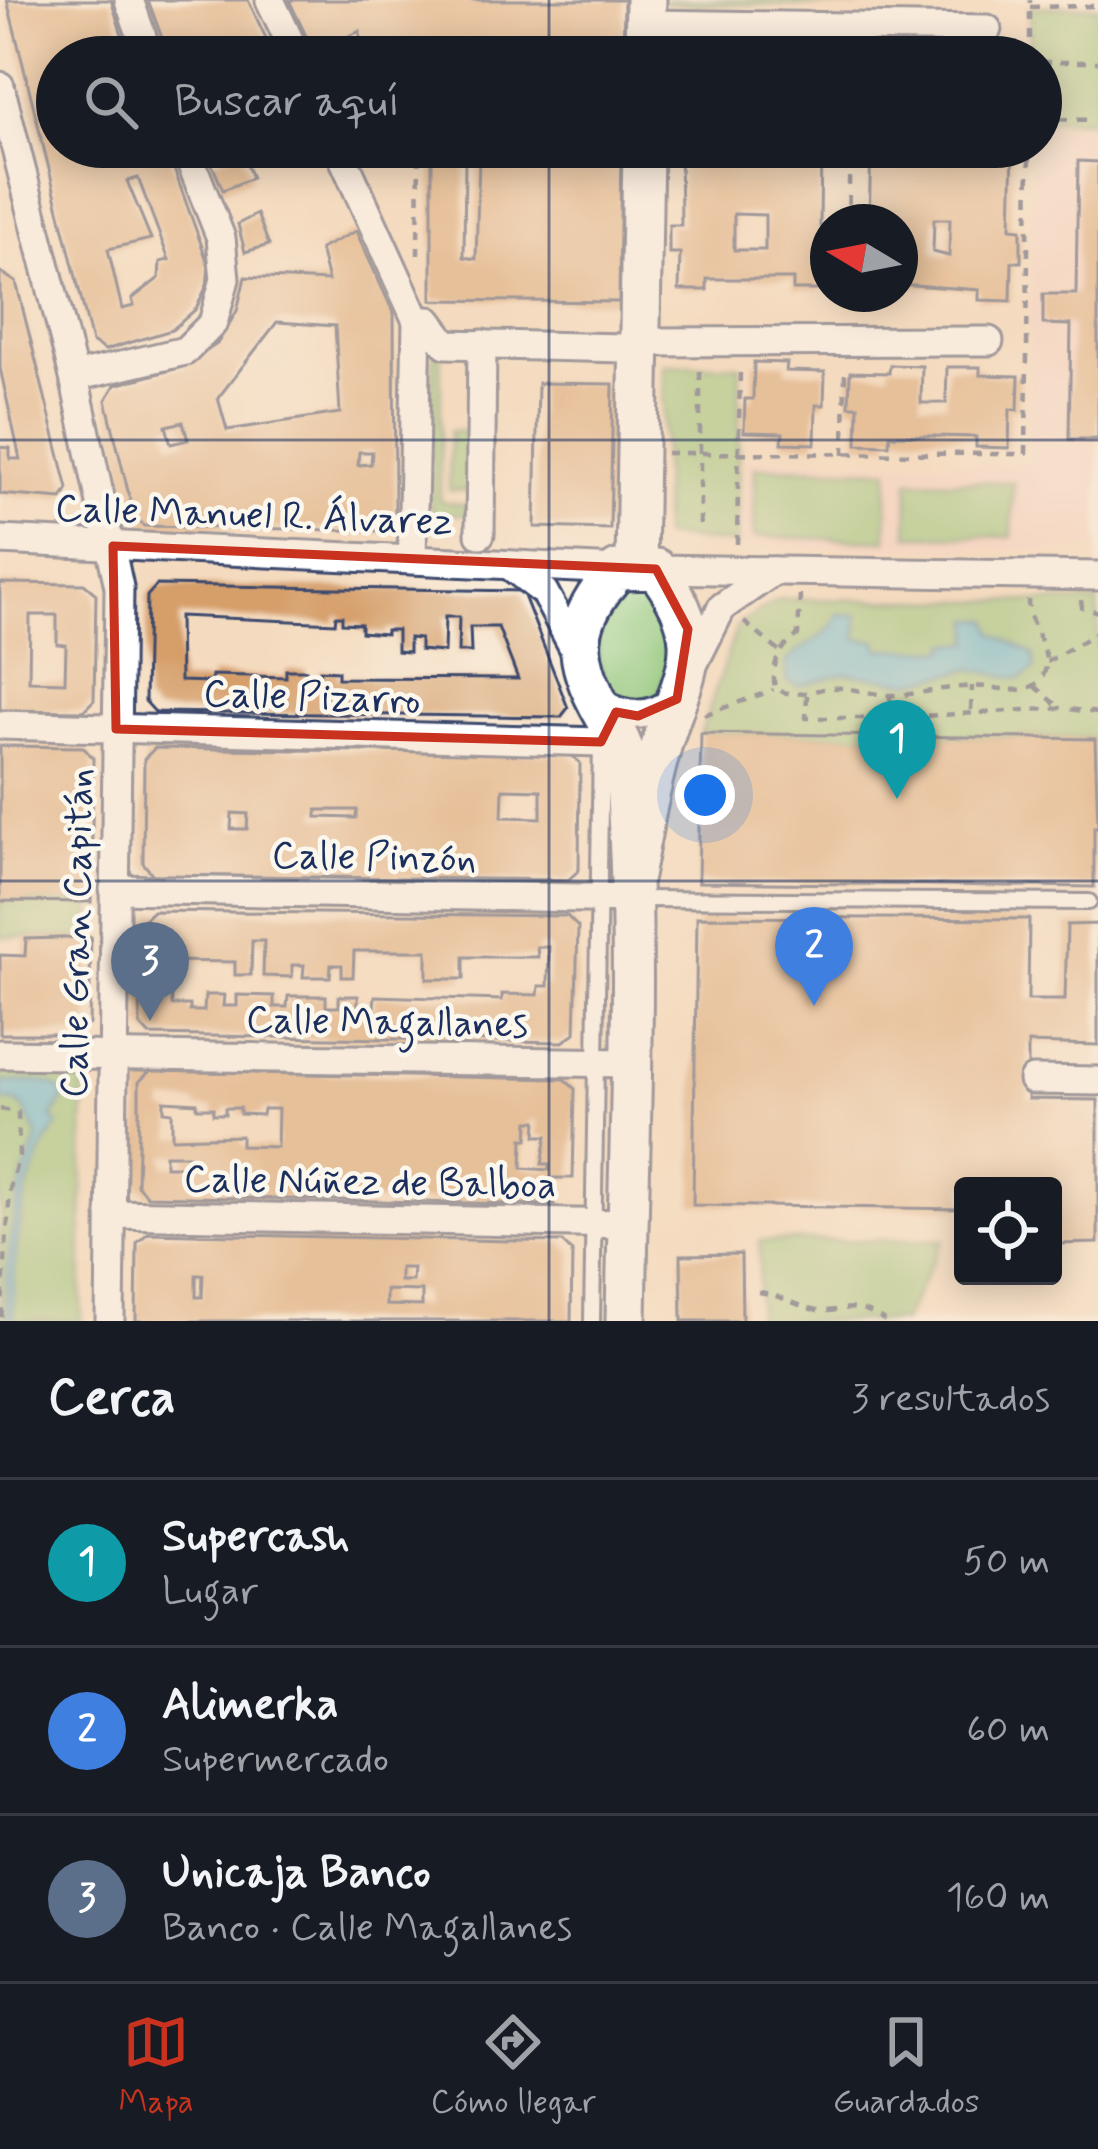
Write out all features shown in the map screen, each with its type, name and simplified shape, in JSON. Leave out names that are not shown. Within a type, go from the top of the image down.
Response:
[{"type":"street","points":[[129,0],[142,36]]},
{"type":"street","points":[[270,0],[287,36]]},
{"type":"street","points":[[645,27],[987,29]]},
{"type":"street","name":"Calle Gran Capitán","points":[[0,86],[74,377],[119,587],[110,1321]]},
{"type":"street","points":[[74,377],[185,351],[213,323],[225,279],[221,238],[193,168]]},
{"type":"street","points":[[348,168],[417,321],[412,559]]},
{"type":"street","points":[[642,168],[632,345],[637,569],[686,618],[690,654],[686,697]]},
{"type":"street","points":[[417,321],[429,322],[446,344],[988,341]]},
{"type":"street","points":[[480,534],[482,344]]},
{"type":"street","name":"Calle Manuel R. Álvarez","points":[[0,540],[637,569],[1098,576]]},
{"type":"street","points":[[506,562],[544,592],[579,657],[602,722],[623,748],[610,1224],[626,1321]]},
{"type":"street","points":[[579,657],[588,609],[637,569]]},
{"type":"street","points":[[621,891],[659,753],[722,607],[774,571]]},
{"type":"street","points":[[602,722],[615,712],[638,716],[658,712],[686,697]]},
{"type":"street","name":"Calle Pizarro","points":[[0,725],[602,722]]},
{"type":"street","name":"Calle Pinzón","points":[[114,889],[621,891]]},
{"type":"street","name":"Calle Magallanes","points":[[0,1054],[613,1063]]},
{"type":"street","points":[[1034,1080],[1098,1081]]},
{"type":"street","name":"Calle Núñez de Balboa","points":[[111,1214],[610,1224]]},
{"type":"lane","points":[[621,891],[1089,902]]},
{"type":"lane","points":[[592,1321],[610,1224]]},
{"type":"path","points":[[1030,36],[1030,4],[1098,6]]},
{"type":"path","points":[[1062,62],[1098,62]]},
{"type":"path","points":[[1062,119],[1098,120]]},
{"type":"path","points":[[418,168],[418,261]]},
{"type":"path","points":[[848,204],[849,168]]},
{"type":"path","points":[[654,453],[1025,454],[1029,168]]},
{"type":"path","points":[[700,359],[700,525]]},
{"type":"path","points":[[737,550],[740,360]]},
{"type":"path","points":[[844,455],[845,361]]},
{"type":"path","points":[[775,689],[772,674],[779,651],[798,635],[800,591]]},
{"type":"path","points":[[686,697],[775,689],[790,696],[841,688],[890,696],[953,685],[1018,690],[1035,686],[1047,662],[1046,651],[1030,626],[1029,595]]},
{"type":"path","points":[[735,614],[779,651]]},
{"type":"path","points":[[1047,662],[1098,632]]},
{"type":"path","points":[[971,710],[972,686]]},
{"type":"path","points":[[1035,686],[1061,708]]},
{"type":"path","points":[[807,695],[806,718],[1061,708],[1098,713]]},
{"type":"path","points":[[890,696],[890,718]]},
{"type":"path","points":[[0,1109],[17,1112],[19,1155],[10,1190],[1,1321]]},
{"type":"path","points":[[758,1292],[778,1294],[820,1311],[848,1306],[863,1309],[885,1321]]},
{"type":"highlighted area","points":[[113,546],[656,569],[688,629],[677,699],[638,716],[616,712],[601,742],[116,729]]},
{"type":"shaded area","points":[[1062,126],[1098,127],[1098,550],[743,546],[745,460],[1028,463],[1033,168],[1062,168]]},
{"type":"green space","points":[[665,0],[859,0],[858,7],[665,4]]},
{"type":"green space","points":[[1098,6],[1098,120],[1062,119],[1062,36],[1030,36],[1030,7]]},
{"type":"green space","points":[[434,329],[441,340],[440,501],[470,506],[473,515],[435,513],[430,507]]},
{"type":"green space","points":[[664,365],[740,365],[737,544],[662,537]]},
{"type":"green space","points":[[450,431],[474,432],[473,491],[449,490]]},
{"type":"green space","points":[[755,467],[889,469],[887,540],[754,537]]},
{"type":"green space","points":[[909,480],[1013,482],[1012,537],[908,535]]},
{"type":"green space","points":[[645,584],[678,641],[657,699],[638,704],[623,702],[606,686],[594,625],[614,590]]},
{"type":"green space","points":[[778,599],[1098,602],[1098,738],[701,733],[737,626]]},
{"type":"green space","points":[[0,901],[91,902],[91,937],[0,937]]},
{"type":"green space","points":[[64,1069],[84,1083],[81,1321],[0,1321],[0,1071]]},
{"type":"green space","points":[[943,1240],[903,1321],[757,1321],[760,1241]]},
{"type":"water","points":[[839,614],[858,615],[857,639],[877,641],[879,649],[947,650],[948,643],[971,643],[972,619],[990,620],[994,633],[1033,654],[1035,669],[1020,679],[971,669],[910,682],[846,673],[798,686],[788,682],[786,664],[828,630]]},
{"type":"water","points":[[2,1082],[46,1083],[65,1096],[52,1118],[58,1124],[35,1169],[21,1218],[13,1321],[7,1321],[9,1251],[17,1204],[38,1137],[22,1106],[0,1102]]},
{"type":"building","points":[[7,0],[111,0],[122,36],[36,36],[36,117]]},
{"type":"building","points":[[148,0],[248,0],[265,36],[161,36]]},
{"type":"building","points":[[289,0],[624,0],[623,36],[360,36],[360,31],[349,36],[306,36]]},
{"type":"building","points":[[1078,161],[1098,162],[1098,439],[1069,439],[1071,325],[1043,324],[1043,294],[1076,294]]},
{"type":"building","points":[[49,168],[174,168],[209,266],[207,285],[196,309],[172,330],[105,350],[92,342]],"holes":[[[138,178],[169,260],[160,262],[159,278],[132,299],[134,306],[122,309],[108,249],[151,239],[127,181]]]},
{"type":"building","points":[[214,168],[248,168],[252,178],[223,190]]},
{"type":"building","points":[[432,168],[465,168],[464,257],[476,259],[479,168],[621,168],[619,302],[432,300]]},
{"type":"building","points":[[680,168],[821,168],[820,204],[810,204],[810,290],[793,290],[793,279],[707,279],[707,290],[679,290],[680,253],[669,253],[669,225],[681,225]],"holes":[[[734,214],[765,215],[765,250],[734,250]]]},
{"type":"building","points":[[870,168],[1012,168],[1011,228],[1021,229],[1021,262],[1012,262],[1011,301],[979,300],[979,290],[918,285],[918,204],[869,204]],"holes":[[[934,219],[950,219],[949,256],[933,252]]]},
{"type":"building","points":[[257,214],[269,245],[245,252],[238,224]]},
{"type":"building","points":[[356,231],[394,314],[395,519],[384,531],[144,526],[134,516],[106,400],[115,385],[182,367],[217,344],[237,311],[245,277],[328,281],[320,249]],"holes":[[[277,322],[335,326],[340,413],[227,430],[218,398]],[[183,422],[188,440],[171,444],[166,426]],[[359,452],[372,452],[371,464],[358,465]]]},
{"type":"building","points":[[0,272],[16,282],[68,489],[62,499],[0,494],[0,447],[10,448],[10,459],[20,459],[0,368]]},
{"type":"building","points":[[754,362],[787,363],[786,371],[825,372],[824,405],[816,405],[815,444],[782,443],[783,433],[744,432],[745,399],[753,399]]},
{"type":"building","points":[[890,365],[922,366],[921,403],[946,403],[947,367],[980,367],[980,375],[1019,376],[1018,410],[1010,409],[1009,448],[976,447],[976,437],[890,435],[889,445],[857,444],[858,406],[849,406],[850,372],[889,373]]},
{"type":"building","points":[[538,383],[613,384],[610,529],[535,527]]},
{"type":"building","points":[[0,583],[84,584],[96,594],[94,700],[83,711],[0,710]],"holes":[[[30,615],[57,615],[57,644],[66,645],[65,682],[29,681]]]},
{"type":"building","points":[[157,585],[522,591],[568,708],[561,717],[155,712],[145,701],[147,596]],"holes":[[[179,616],[335,623],[336,616],[342,616],[342,623],[361,624],[361,632],[397,630],[397,651],[409,652],[409,638],[420,639],[420,650],[444,652],[445,617],[459,617],[458,652],[471,652],[470,627],[498,627],[518,679],[338,678],[338,671],[320,670],[319,683],[306,682],[306,670],[286,670],[286,677],[212,675],[211,682],[180,681]]]},
{"type":"building","points":[[701,733],[1095,739],[1094,887],[698,882]]},
{"type":"building","points":[[0,746],[83,747],[93,758],[91,902],[0,901]]},
{"type":"building","points":[[155,748],[570,754],[580,763],[579,870],[568,880],[153,875],[143,863],[144,759]],"holes":[[[503,789],[541,790],[541,818],[502,817]],[[317,810],[357,810],[356,818],[317,817]],[[232,813],[248,814],[247,829],[231,829]]]},
{"type":"building","points":[[153,911],[567,916],[578,927],[575,1033],[563,1042],[149,1035],[140,1025],[142,921]],"holes":[[[252,941],[264,941],[263,976],[292,977],[292,965],[304,965],[303,977],[330,977],[331,965],[342,965],[342,977],[353,977],[354,951],[427,951],[427,979],[464,979],[464,957],[538,957],[537,947],[549,947],[548,986],[539,986],[538,995],[502,994],[502,1000],[375,996],[374,1007],[358,1006],[358,996],[339,996],[339,1007],[326,1007],[326,996],[288,996],[287,1007],[274,1007],[274,996],[237,995],[237,1006],[223,1006],[224,995],[205,995],[204,1011],[172,1005],[171,961],[235,962],[235,975],[251,975]]]},
{"type":"building","points":[[697,917],[1029,919],[1028,1000],[1065,1000],[1067,925],[1098,924],[1098,1045],[1028,1043],[1028,1099],[1098,1100],[1098,1243],[1062,1244],[1062,1177],[954,1177],[954,1209],[693,1205]]},
{"type":"building","points":[[91,937],[89,1024],[78,1034],[0,1034],[0,955],[25,956],[26,939]]},
{"type":"building","points":[[150,1071],[564,1079],[575,1089],[573,1178],[553,1178],[554,1205],[147,1196],[137,1185],[139,1082]],"holes":[[[164,1101],[197,1103],[197,1108],[213,1108],[213,1114],[225,1114],[225,1108],[262,1115],[263,1109],[278,1109],[277,1147],[241,1146],[241,1136],[172,1138],[172,1112],[164,1111]],[[529,1121],[537,1121],[536,1136],[547,1136],[542,1164],[549,1164],[549,1170],[522,1168],[523,1139],[528,1139]],[[165,1155],[187,1155],[186,1166],[165,1166]]]},
{"type":"building","points":[[148,1233],[562,1242],[572,1252],[571,1321],[136,1321],[137,1243]],"holes":[[[400,1268],[413,1268],[412,1281],[400,1281]],[[196,1275],[203,1275],[202,1297],[196,1297]],[[386,1290],[422,1291],[422,1306],[386,1305]]]},
{"type":"building","points":[[741,1254],[742,1321],[682,1321],[681,1255]]},
{"type":"place","name":"Supercash","points":[[897,799]]},
{"type":"place","name":"Alimerka","points":[[814,1006]]},
{"type":"place","name":"Unicaja Banco","points":[[150,1021]]}]
